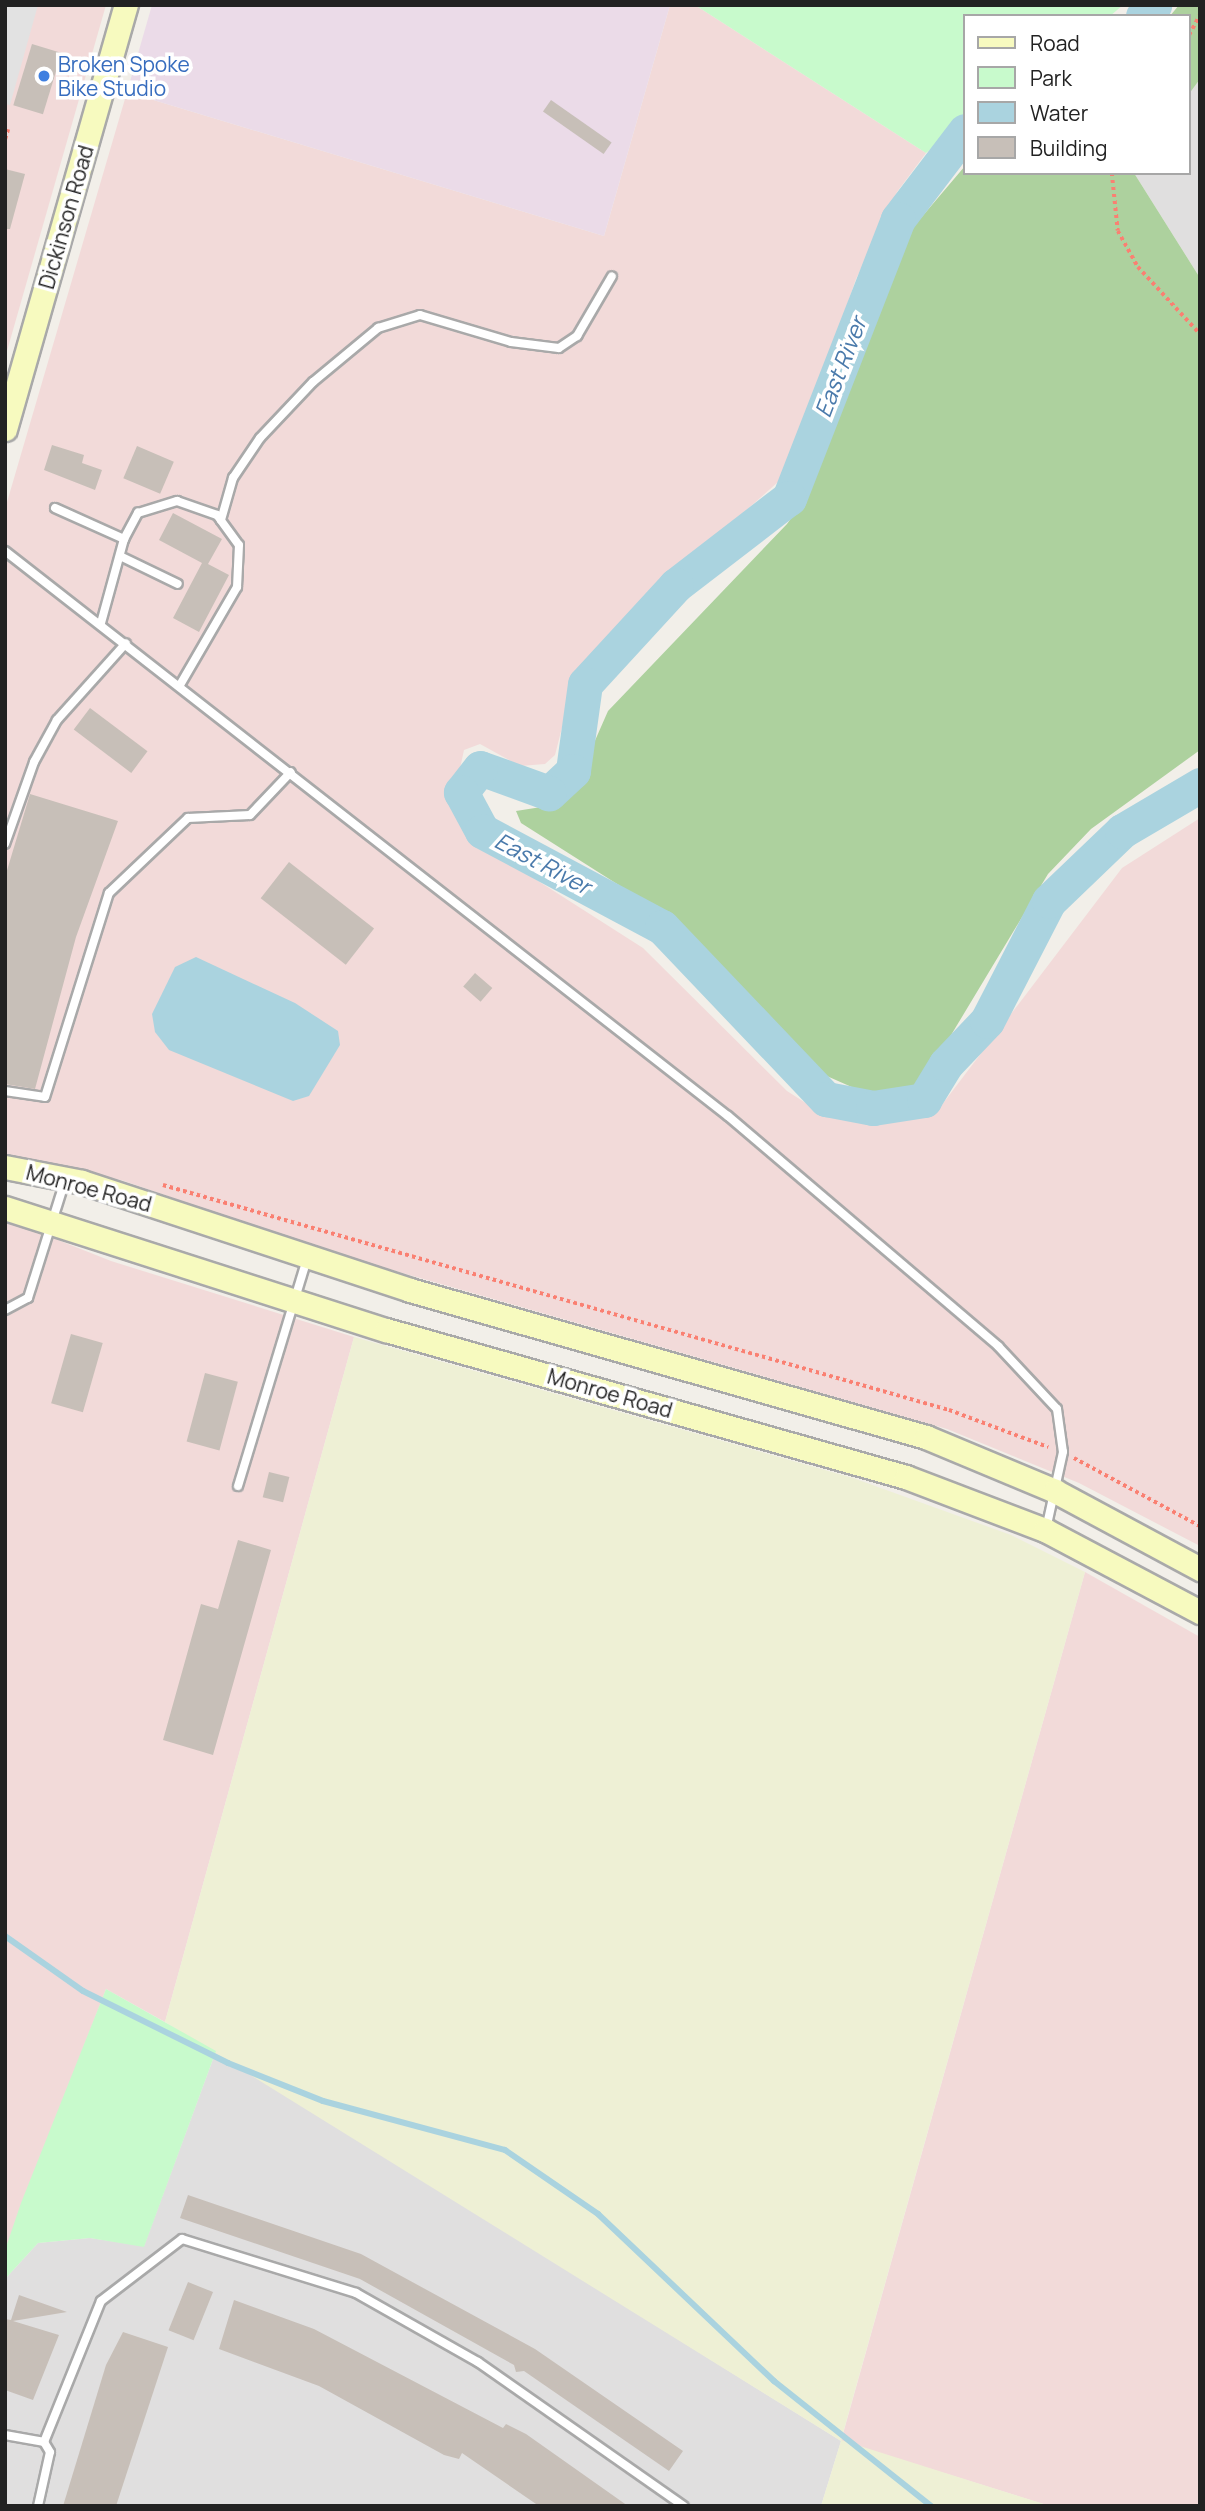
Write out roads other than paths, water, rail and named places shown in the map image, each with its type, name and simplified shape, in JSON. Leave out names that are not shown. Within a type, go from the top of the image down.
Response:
[{"type":"main road","name":"Dickinson Road","points":[[5,429],[126,5]]},
{"type":"main road","name":"Monroe Road","points":[[5,1167],[66,1178],[308,1256],[926,1437],[1055,1491],[1200,1569]]},
{"type":"main road","name":"Monroe Road","points":[[5,1208],[50,1220],[296,1300],[906,1477],[1045,1530],[1200,1612]]},
{"type":"lane","points":[[221,520],[233,478],[260,438],[320,375],[378,328],[420,315],[511,342],[559,348],[577,336],[612,275]]},
{"type":"lane","points":[[101,623],[124,539],[138,513],[162,503],[191,502],[221,520],[239,545],[237,587],[180,685]]},
{"type":"lane","points":[[55,508],[124,539]]},
{"type":"lane","points":[[5,551],[101,623],[728,1116],[999,1346],[1056,1409],[1063,1452],[1045,1530]]},
{"type":"lane","points":[[120,556],[178,583]]},
{"type":"lane","points":[[5,844],[34,762],[57,720],[126,643]]},
{"type":"lane","points":[[5,1091],[45,1097],[109,893],[188,818],[250,815],[291,772]]},
{"type":"lane","points":[[5,1310],[28,1298],[50,1220],[66,1178]]},
{"type":"lane","points":[[238,1486],[308,1256]]},
{"type":"lane","points":[[44,2442],[101,2301],[182,2239],[356,2293],[498,2376],[684,2506]]},
{"type":"lane","points":[[5,2435],[44,2442],[50,2452],[38,2506]]},
{"type":"water","points":[[196,957],[295,1003],[338,1031],[340,1045],[309,1096],[293,1101],[169,1050],[155,1032],[152,1014],[175,967]]},
{"type":"waterway","name":"East River","points":[[1145,14],[1154,5]]},
{"type":"waterway","name":"East River","points":[[964,132],[898,219],[789,498],[676,585],[585,684],[573,771],[549,793],[480,768],[461,792],[482,831],[662,927],[826,1099],[873,1108],[924,1100],[946,1064],[987,1021],[1049,901],[1122,831],[1200,785]]},
{"type":"waterway","points":[[5,1936],[83,1991],[228,2063],[323,2101],[505,2150],[598,2214],[774,2381],[931,2506]]},
{"type":"place","name":"Broken Spoke Bike Studio","points":[[44,76]]}]
